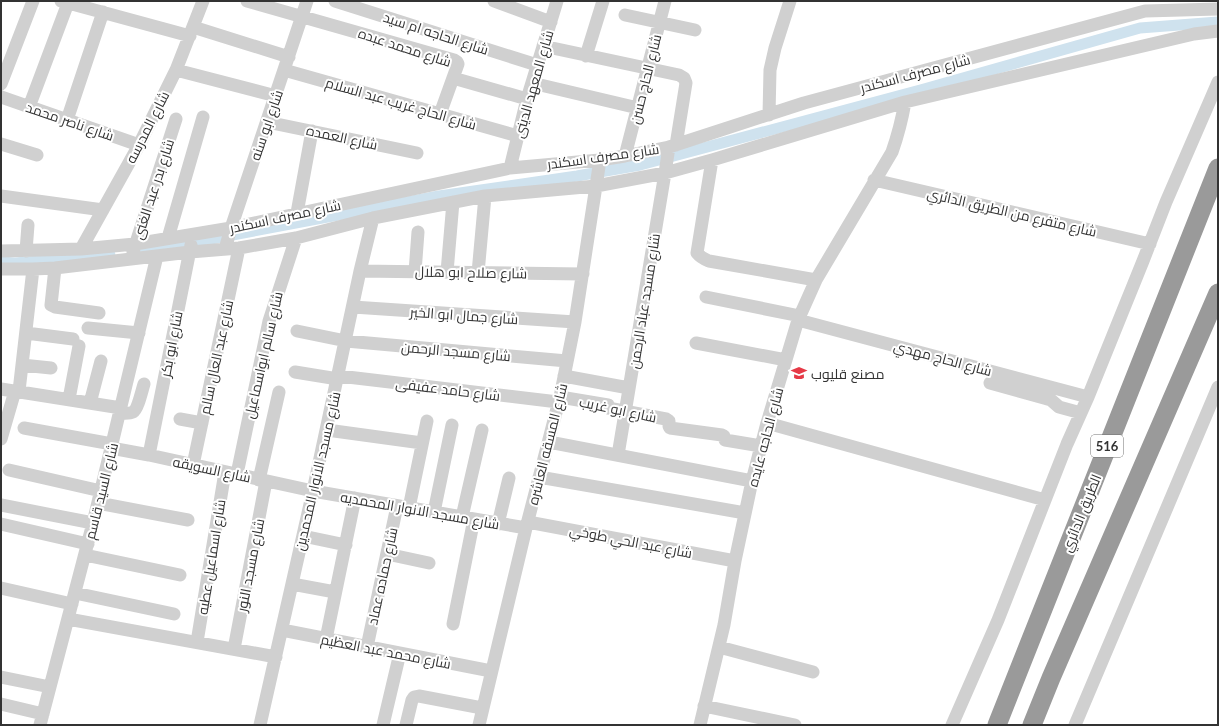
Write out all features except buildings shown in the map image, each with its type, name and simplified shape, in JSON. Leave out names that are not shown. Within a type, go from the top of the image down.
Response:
[{"type":"highway","name":"الطريق الدائري","points":[[997,725],[1218,168]]},
{"type":"highway","points":[[1032,725],[1218,293]]},
{"type":"street","points":[[1,84],[33,1]]},
{"type":"street","name":"شارع المدرسه","points":[[81,249],[139,145],[176,70],[203,1]]},
{"type":"street","points":[[247,1],[302,16]]},
{"type":"street","name":"شارع ابو سنه","points":[[226,249],[231,228],[307,1]]},
{"type":"street","name":"شارع الحاجه ام سيد","points":[[335,1],[537,65]]},
{"type":"street","points":[[494,1],[551,22]]},
{"type":"street","name":"شارع المعهد الدينى","points":[[510,168],[527,99],[557,1]]},
{"type":"street","points":[[586,56],[603,1]]},
{"type":"street","name":"شارع الحاج حسن","points":[[625,156],[665,1]]},
{"type":"street","points":[[769,115],[770,70],[775,48],[790,1]]},
{"type":"street","points":[[29,107],[65,2],[102,12],[192,31],[288,57]]},
{"type":"street","name":"شارع مصرف اسكندر","points":[[1,251],[81,249],[135,244],[231,228],[510,168],[600,160],[625,156],[672,146],[804,103],[1145,11],[1218,9]]},
{"type":"street","points":[[67,120],[102,12]]},
{"type":"street","points":[[625,15],[695,30]]},
{"type":"street","name":"شارع محمد عبده","points":[[302,16],[457,62],[458,64],[440,114]]},
{"type":"street","name":"شارع مصرف اسكندر","points":[[1,269],[55,268],[190,252],[239,248],[296,238],[373,218],[485,196],[596,186],[665,173],[904,102],[1194,34],[1218,31]]},
{"type":"street","points":[[543,46],[648,69]]},
{"type":"street","name":"شارع مسجد عباد الرحمن","points":[[618,455],[665,173],[686,83],[686,80],[679,75],[648,69]]},
{"type":"street","points":[[176,70],[276,96]]},
{"type":"street","name":"شارع الحاج غريب عبد السلام","points":[[284,70],[518,136]]},
{"type":"street","points":[[453,78],[527,99]]},
{"type":"street","points":[[952,725],[993,632],[1166,202],[1218,82]]},
{"type":"street","points":[[532,83],[638,108]]},
{"type":"street","name":"شارع ناصر محمد","points":[[1,97],[139,145]]},
{"type":"street","name":"شارع الحاجه عايده","points":[[700,725],[719,647],[752,481],[799,318],[816,280],[892,152],[902,120],[904,102]]},
{"type":"street","points":[[168,238],[204,117]]},
{"type":"street","name":"شارع بدر عبد الغنى","points":[[131,259],[176,119]]},
{"type":"street","name":"شارع العمده","points":[[267,122],[417,153]]},
{"type":"street","points":[[297,213],[312,131]]},
{"type":"street","points":[[1,146],[36,154]]},
{"type":"street","name":"شارع المسقه العاشره","points":[[479,725],[559,400],[575,322],[600,160]]},
{"type":"street","points":[[712,160],[698,253],[700,256],[704,260],[816,280]]},
{"type":"street","name":"شارع متفرع من الطريق الدائري","points":[[874,180],[1150,244]]},
{"type":"street","points":[[1,196],[103,210]]},
{"type":"street","points":[[478,272],[485,196]]},
{"type":"street","points":[[447,272],[453,202]]},
{"type":"street","name":"شارع مسجد الانوار المحمدين","points":[[260,725],[327,430],[360,271],[373,218]]},
{"type":"street","points":[[26,251],[28,225]]},
{"type":"street","points":[[415,272],[418,232]]},
{"type":"street","name":"شارع ابو بكر","points":[[149,455],[190,252],[192,234]]},
{"type":"street","name":"شارع سالم ابواسماعيل","points":[[231,473],[269,320],[296,238]]},
{"type":"street","name":"شارع عبد العال سالم","points":[[193,465],[239,248]]},
{"type":"street","name":"شارع السيد قاسم","points":[[42,719],[93,523],[157,256]]},
{"type":"street","points":[[55,268],[50,303],[52,306],[99,313]]},
{"type":"street","points":[[1,439],[17,391],[22,365],[33,269]]},
{"type":"street","name":"شارع صلاح ابو هلال","points":[[360,271],[583,274]]},
{"type":"street","name":"شارع الحاج مهدي","points":[[706,297],[799,318],[1088,397]]},
{"type":"street","name":"شارع جمال ابو الخير","points":[[353,307],[575,322]]},
{"type":"street","points":[[88,328],[139,333]]},
{"type":"street","name":"شارع مسجد الرحمن","points":[[297,331],[346,341],[567,361]]},
{"type":"street","points":[[26,333],[76,342],[69,400]]},
{"type":"street","points":[[696,343],[786,360]]},
{"type":"street","points":[[90,403],[101,361]]},
{"type":"street","points":[[22,365],[51,368]]},
{"type":"street","name":"شارع حامد عفيفى","points":[[295,372],[338,378],[559,400]]},
{"type":"street","points":[[564,376],[629,388]]},
{"type":"street","points":[[990,383],[1044,398],[1050,400],[1059,407],[1081,413]]},
{"type":"street","points":[[1,389],[90,403],[129,413],[134,412],[144,384]]},
{"type":"street","points":[[1075,725],[1218,388]]},
{"type":"street","name":"شارع مسجد النور","points":[[234,649],[279,392]]},
{"type":"street","name":"شارع ابو غريب","points":[[559,400],[608,405],[608,408],[668,420],[670,428],[722,435],[724,436],[725,440],[761,446]]},
{"type":"street","points":[[180,419],[202,423]]},
{"type":"street","name":"شارع حماده عماد","points":[[367,647],[387,554],[403,507],[427,421]]},
{"type":"street","points":[[768,423],[1045,500]]},
{"type":"street","points":[[434,512],[452,425]]},
{"type":"street","name":"شارع السويقه","points":[[24,428],[313,491]]},
{"type":"street","points":[[327,430],[422,443]]},
{"type":"street","points":[[453,624],[482,430]]},
{"type":"street","points":[[549,442],[752,481]]},
{"type":"street","points":[[9,470],[99,497],[188,520]]},
{"type":"street","name":"شارع اسماعيل عطيه","points":[[197,642],[231,473]]},
{"type":"street","points":[[539,477],[745,513]]},
{"type":"street","points":[[498,524],[509,478]]},
{"type":"street","name":"شارع مسجد الانوار المحمديه","points":[[313,491],[498,524],[527,525]]},
{"type":"street","points":[[326,639],[356,498]]},
{"type":"street","points":[[1,505],[93,523]]},
{"type":"street","points":[[1,524],[86,550],[180,575]]},
{"type":"street","name":"شارع عبد الحي طوخي","points":[[527,525],[735,561]]},
{"type":"street","points":[[303,536],[346,545]]},
{"type":"street","points":[[387,554],[428,563]]},
{"type":"street","points":[[292,584],[335,592]]},
{"type":"street","points":[[1,588],[174,614]]},
{"type":"street","points":[[68,619],[276,657]]},
{"type":"street","name":"شارع محمد عبد العظيم","points":[[282,630],[491,672]]},
{"type":"street","points":[[719,647],[813,672]]},
{"type":"street","points":[[383,725],[400,654]]},
{"type":"street","points":[[1,677],[50,687]]},
{"type":"street","points":[[406,725],[414,697],[419,696],[482,708]]},
{"type":"street","points":[[1,704],[42,719]]},
{"type":"street","points":[[704,706],[795,725]]},
{"type":"waterway","points":[[137,253],[439,196],[577,176],[640,165],[924,89],[1140,28],[1218,22]]},
{"type":"waterway","points":[[1,262],[15,263],[110,255]]},
{"type":"place","name":"مصنع قليوب","points":[[799,373]]}]
